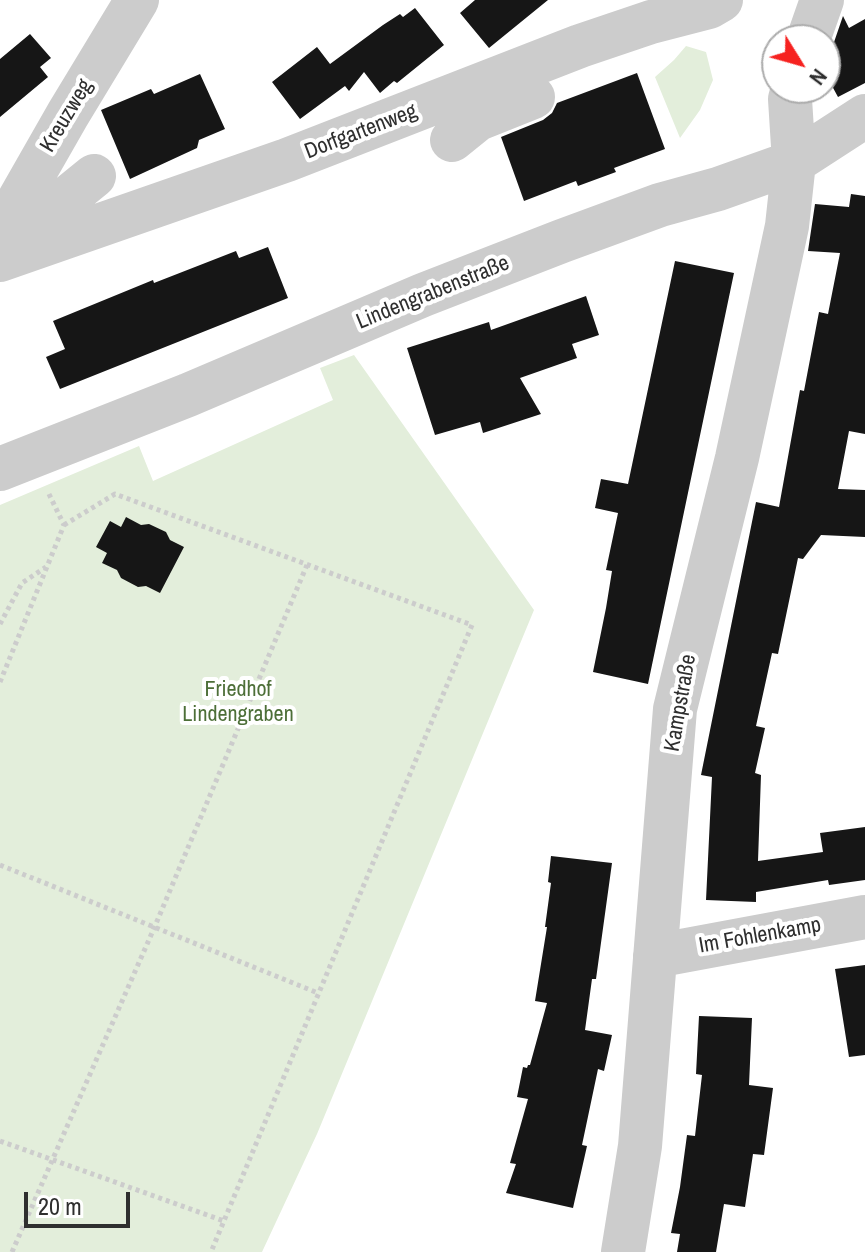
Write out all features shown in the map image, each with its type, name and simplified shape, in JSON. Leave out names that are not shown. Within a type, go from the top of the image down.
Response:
[{"type":"street","name":"Kreuzweg","points":[[0,235],[137,0]]},
{"type":"street","points":[[814,24],[822,0]]},
{"type":"street","points":[[452,140],[478,119],[617,62],[704,6]]},
{"type":"street","name":"Dorfgartenweg","points":[[0,260],[287,160],[580,46],[704,6]]},
{"type":"street","name":"Kampstraße","points":[[623,1252],[640,1146],[675,709],[737,458],[787,226],[794,162],[790,104]]},
{"type":"street","name":"Lindengrabenstraße","points":[[15,464],[188,395],[423,295],[562,241],[660,205],[718,189],[794,162],[865,116]]},
{"type":"street","points":[[0,235],[30,228],[94,176]]},
{"type":"street","name":"Im Fohlenkamp","points":[[655,956],[865,917]]},
{"type":"path","points":[[15,464],[64,525]]},
{"type":"path","points":[[0,682],[64,525],[115,494],[472,625],[211,1252]]},
{"type":"path","points":[[0,624],[22,583],[49,565]]},
{"type":"path","points":[[12,1252],[155,926],[307,565]]},
{"type":"path","points":[[0,865],[319,993]]},
{"type":"path","points":[[0,1141],[224,1221]]},
{"type":"green space","points":[[686,46],[706,52],[713,80],[700,110],[680,138],[655,77]]},
{"type":"green space","name":"Friedhof Lindengraben","points":[[354,355],[534,610],[317,1134],[262,1252],[0,1252],[0,505],[139,446],[153,481],[333,400],[320,368]]},
{"type":"building","points":[[475,0],[548,0],[489,48],[460,13]]},
{"type":"building","points":[[415,8],[444,45],[380,93],[364,72],[349,91],[345,86],[300,119],[272,82],[317,47],[330,64],[383,25]]},
{"type":"building","points":[[843,16],[849,28],[865,19],[865,83],[841,95],[841,24]]},
{"type":"building","points":[[30,34],[51,58],[40,67],[48,77],[0,117],[0,59]]},
{"type":"building","points":[[637,73],[665,149],[614,168],[616,172],[578,186],[576,181],[524,201],[501,137],[543,120],[552,113],[557,103]]},
{"type":"building","points":[[200,74],[225,129],[199,140],[197,148],[130,179],[101,110],[151,89],[154,94]]},
{"type":"building","points":[[851,194],[865,196],[865,434],[849,431],[838,489],[865,490],[865,537],[821,535],[803,559],[798,558],[778,654],[772,653],[756,726],[765,728],[755,773],[761,775],[758,861],[823,852],[820,833],[865,827],[865,880],[829,885],[828,880],[756,892],[756,902],[706,900],[712,777],[701,775],[756,502],[779,507],[800,390],[804,391],[819,312],[828,314],[840,253],[808,251],[815,204],[849,207]]},
{"type":"building","points":[[268,247],[288,298],[60,389],[46,357],[65,349],[53,321],[153,280],[154,283],[236,251],[239,258]]},
{"type":"building","points":[[675,261],[734,273],[648,684],[593,672],[612,571],[606,570],[618,513],[595,508],[601,479],[628,484]]},
{"type":"building","points":[[586,296],[599,335],[572,344],[577,358],[520,378],[541,414],[483,433],[480,422],[435,435],[407,348],[489,322],[491,330]]},
{"type":"building","points":[[126,517],[166,532],[170,540],[184,547],[160,593],[146,586],[138,587],[121,578],[117,570],[102,563],[107,553],[96,547],[110,521],[121,527]]},
{"type":"building","points":[[551,856],[612,863],[596,979],[592,979],[585,1030],[612,1035],[604,1071],[598,1069],[582,1145],[587,1146],[573,1208],[506,1193],[516,1164],[510,1163],[528,1099],[517,1097],[523,1067],[530,1065],[547,1003],[535,1001],[547,927]]},
{"type":"building","points":[[865,965],[865,1055],[849,1057],[835,969]]},
{"type":"building","points":[[699,1016],[752,1018],[749,1085],[773,1088],[764,1155],[753,1154],[745,1207],[724,1204],[716,1252],[677,1252],[680,1234],[671,1233],[687,1135],[695,1136],[702,1075],[696,1074]]}]
